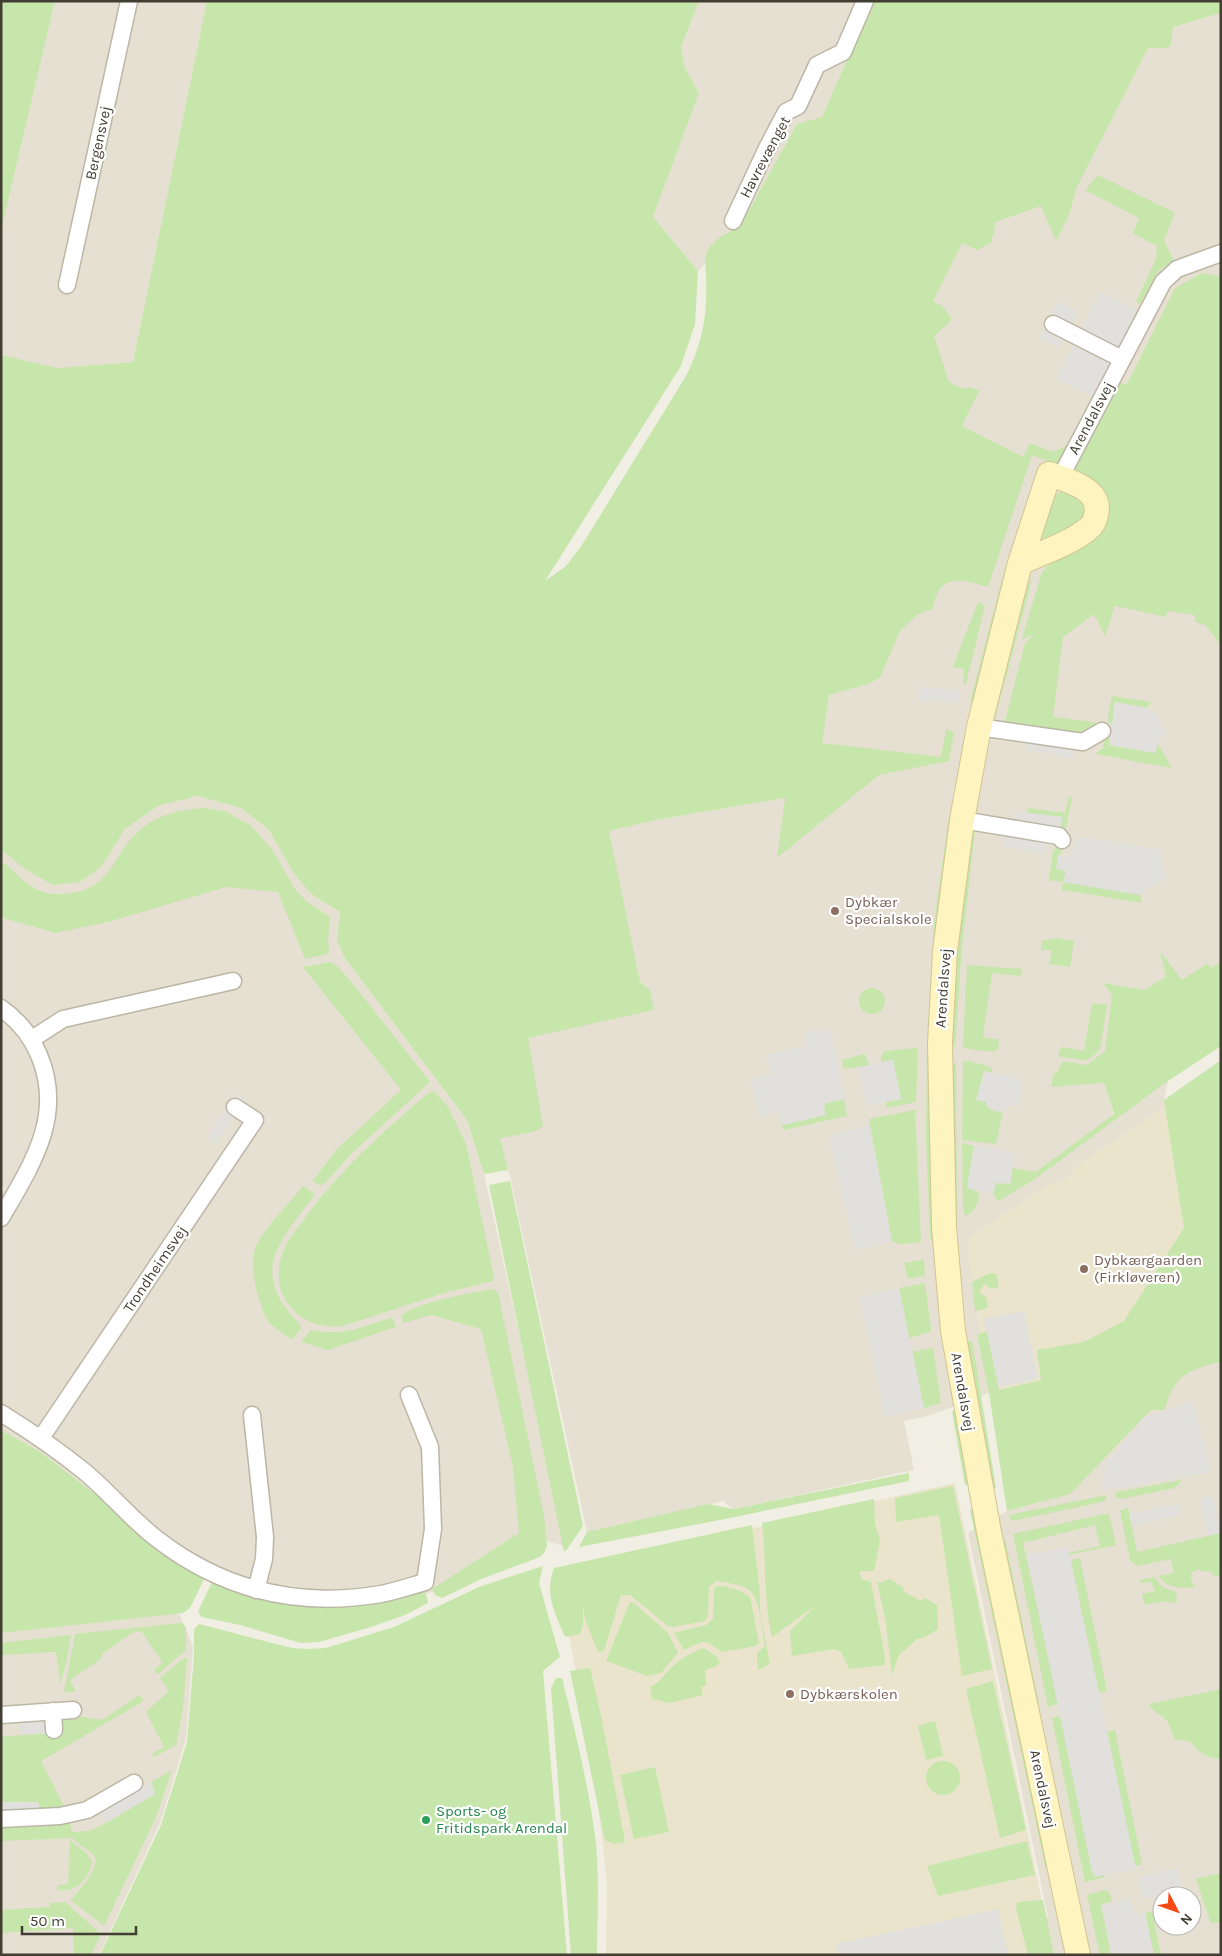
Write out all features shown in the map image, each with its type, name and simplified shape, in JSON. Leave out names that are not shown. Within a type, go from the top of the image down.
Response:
[{"type":"street","name":"Bergensvej","points":[[67,285],[129,1]]},
{"type":"street","name":"Havrevænget","points":[[733,221],[786,112],[798,106],[817,65],[843,52],[865,1]]},
{"type":"street","name":"Arendalsvej","points":[[1078,1955],[987,1523],[952,1331],[944,1227],[940,1042],[945,951],[962,820],[980,727],[1020,563],[1049,474],[1060,478],[1162,282],[1177,269],[1221,253]]},
{"type":"street","points":[[1053,324],[1122,358]]},
{"type":"street","points":[[1020,563],[1075,537],[1094,524],[1097,511],[1093,497],[1080,486],[1060,478]]},
{"type":"street","points":[[980,727],[1083,742],[1102,731]]},
{"type":"street","points":[[962,820],[1059,836],[1062,840]]},
{"type":"street","points":[[32,1039],[63,1019],[233,981]]},
{"type":"street","points":[[1,1008],[11,1015],[32,1039],[46,1072],[49,1100],[44,1131],[32,1164],[1,1218]]},
{"type":"street","name":"Trondheimsvej","points":[[41,1438],[255,1120],[235,1107]]},
{"type":"street","points":[[1,1412],[41,1438],[85,1472],[155,1537],[180,1556],[211,1573],[256,1590],[300,1598],[336,1598],[381,1594],[425,1582],[433,1529],[430,1446],[409,1395]]},
{"type":"street","points":[[252,1415],[265,1537],[264,1560],[256,1590]]},
{"type":"street","points":[[1,1715],[73,1710]]},
{"type":"street","points":[[53,1711],[54,1730]]},
{"type":"street","points":[[1,1818],[60,1816],[87,1810],[134,1782]]},
{"type":"shaded area","points":[[55,1],[207,1],[133,362],[58,368],[1,355],[1,231]]},
{"type":"shaded area","points":[[699,1],[873,1],[822,118],[797,124],[739,228],[698,271],[653,217],[699,93],[685,68],[681,47]]},
{"type":"shaded area","points":[[1058,1],[1221,1],[1221,994],[1064,1085],[1104,1083],[1115,1120],[1168,1081],[1164,1100],[1184,1228],[1041,1380],[989,1393],[928,1416],[904,1421],[914,1470],[733,1509],[723,1501],[587,1532],[511,1181],[492,1109],[504,1010],[621,895],[609,831],[656,820],[785,798],[778,857],[811,830],[813,793],[829,695],[868,684],[880,678],[906,616],[826,412]]},
{"type":"shaded area","points":[[1100,292],[1137,310],[1094,397],[1057,379]]},
{"type":"shaded area","points":[[1058,302],[1077,311],[1059,348],[1040,338],[1045,324]]},
{"type":"shaded area","points":[[920,687],[960,690],[960,703],[916,700]]},
{"type":"shaded area","points":[[1115,702],[1147,708],[1154,713],[1167,734],[1158,741],[1155,753],[1109,745]]},
{"type":"shaded area","points":[[1029,739],[1075,748],[1073,759],[1027,750]]},
{"type":"shaded area","points":[[197,796],[241,808],[269,830],[293,872],[310,893],[340,912],[337,940],[344,957],[467,1120],[484,1174],[566,1547],[521,1533],[437,1591],[343,1612],[228,1592],[175,1563],[99,1497],[40,1452],[1,1430],[1,1194],[5,1188],[1,1186],[1,850],[25,869],[102,866],[125,829],[158,806]]},
{"type":"shaded area","points":[[1017,812],[1063,817],[1060,827],[1016,821]]},
{"type":"shaded area","points":[[1006,834],[1047,841],[1045,854],[1004,847]]},
{"type":"shaded area","points":[[1081,837],[1162,850],[1161,867],[1167,876],[1140,895],[1063,882],[1066,871],[1056,869],[1058,856],[1069,857]]},
{"type":"shaded area","points":[[830,1028],[844,1099],[824,1104],[826,1115],[782,1125],[779,1113],[759,1117],[751,1079],[772,1073],[767,1055],[807,1046],[804,1032]]},
{"type":"shaded area","points":[[893,1060],[901,1099],[866,1106],[859,1067]]},
{"type":"shaded area","points":[[984,1071],[1022,1079],[1018,1107],[1008,1106],[1003,1111],[996,1112],[987,1107],[986,1102],[976,1100]]},
{"type":"shaded area","points":[[236,1094],[246,1099],[216,1143],[207,1137]]},
{"type":"shaded area","name":"Dybkærgaarden (Firkløveren)","points":[[1168,1104],[1202,1291],[1082,1343],[1036,1351],[1041,1380],[989,1393],[967,1248],[971,1236],[1046,1186],[1062,1181],[1072,1175],[1075,1167]]},
{"type":"shaded area","points":[[869,1125],[892,1241],[855,1250],[829,1135]]},
{"type":"shaded area","points":[[974,1146],[1015,1152],[1010,1184],[996,1183],[993,1194],[967,1188]]},
{"type":"shaded area","points":[[899,1288],[924,1408],[885,1417],[860,1297]]},
{"type":"shaded area","points":[[1024,1311],[1038,1379],[999,1387],[984,1319]]},
{"type":"shaded area","points":[[1221,1352],[1221,1955],[884,1955],[1048,1917],[968,1533],[1007,1511],[1070,1494],[1169,1373]]},
{"type":"shaded area","points":[[1192,1401],[1211,1472],[1101,1491],[1106,1463],[1143,1418]]},
{"type":"shaded area","name":"Dybkærskolen","points":[[955,1483],[1053,1955],[606,1955],[607,1883],[593,1757],[568,1631],[565,1571]]},
{"type":"shaded area","points":[[1213,1497],[1221,1533],[1208,1536],[1200,1499]]},
{"type":"shaded area","points":[[1178,1504],[1180,1515],[1132,1526],[1129,1514]]},
{"type":"shaded area","points":[[1068,1547],[1136,1869],[1095,1877],[1092,1872],[1027,1555]]},
{"type":"shaded area","points":[[178,1611],[193,1646],[186,1739],[160,1823],[99,1955],[1,1955],[1,1633]]},
{"type":"shaded area","points":[[43,1722],[49,1733],[21,1735],[20,1723]]},
{"type":"shaded area","points":[[151,1782],[155,1794],[106,1823],[99,1812]]},
{"type":"shaded area","points":[[1,1802],[38,1802],[41,1813],[1,1813]]},
{"type":"shaded area","points":[[1177,1868],[1180,1886],[1152,1886],[1152,1897],[1143,1899],[1138,1877]]},
{"type":"shaded area","points":[[1131,1898],[1134,1914],[1145,1913],[1154,1955],[1112,1955],[1102,1905]]},
{"type":"shaded area","points":[[998,1909],[1008,1955],[839,1955],[836,1944]]},
{"type":"green space","points":[[1,1],[55,1],[1,231]]},
{"type":"green space","points":[[207,1],[699,1],[681,47],[685,68],[699,93],[653,217],[698,271],[695,324],[681,366],[545,581],[566,566],[582,545],[686,376],[702,332],[706,304],[705,257],[707,252],[718,239],[739,228],[797,124],[822,117],[873,1],[1221,1],[1221,13],[1173,27],[1171,45],[1168,48],[1148,48],[1076,189],[1069,215],[1056,241],[1041,206],[995,222],[991,243],[977,250],[962,243],[933,301],[941,305],[951,317],[950,322],[934,336],[949,382],[963,389],[971,387],[979,391],[962,426],[1023,457],[1030,443],[1053,452],[1068,445],[1059,465],[1032,455],[988,587],[962,581],[950,582],[944,585],[938,592],[932,609],[917,615],[900,631],[880,678],[868,684],[829,695],[822,743],[941,757],[946,729],[954,732],[949,761],[879,775],[777,858],[785,798],[656,820],[609,831],[640,982],[650,990],[654,1010],[528,1038],[543,1126],[534,1132],[500,1138],[508,1170],[484,1174],[467,1120],[344,957],[337,940],[340,912],[310,893],[293,872],[269,830],[241,808],[197,796],[158,806],[125,829],[102,866],[80,882],[53,885],[25,869],[1,850],[1,355],[58,368],[133,362]]},
{"type":"green space","points":[[1098,175],[1175,213],[1164,240],[1174,261],[1159,270],[1140,304],[1136,302],[1156,259],[1157,246],[1133,233],[1139,218],[1085,190]]},
{"type":"green space","points":[[1202,273],[1221,277],[1221,645],[1205,625],[1195,622],[1195,615],[1168,611],[1165,617],[1115,606],[1105,636],[1094,614],[1063,637],[1053,717],[1100,723],[1083,734],[1004,725],[1025,643],[1034,635],[1022,639],[1041,575],[1048,566],[1058,559],[1089,543],[1104,526],[1107,503],[1102,490],[1092,481],[1071,471],[1118,383],[1127,384],[1175,288]]},
{"type":"green space","points":[[1037,473],[976,698],[970,702],[1004,572]]},
{"type":"green space","points":[[1062,491],[1074,493],[1085,504],[1086,512],[1077,527],[1038,541],[1054,496]]},
{"type":"green space","points":[[1033,576],[995,719],[991,715],[1019,603]]},
{"type":"green space","points":[[978,602],[985,605],[966,684],[963,684],[964,669],[953,667]]},
{"type":"green space","points":[[1112,696],[1151,702],[1147,708],[1115,702],[1112,723],[1107,722]]},
{"type":"green space","points":[[1105,734],[1110,735],[1109,745],[1155,753],[1158,744],[1172,768],[1095,754],[1103,748]]},
{"type":"green space","points":[[1069,796],[1072,797],[1065,832],[1060,827],[1063,817],[1027,813],[1028,808],[1065,813]]},
{"type":"green space","points":[[204,808],[225,811],[250,825],[272,849],[294,888],[306,901],[330,917],[329,952],[327,954],[305,959],[278,892],[226,887],[108,922],[55,933],[4,918],[1,914],[1,861],[29,885],[43,892],[66,894],[81,891],[93,886],[102,879],[130,840],[154,820],[170,814]]},
{"type":"green space","points":[[949,816],[953,816],[932,1035],[928,1035],[934,924]]},
{"type":"green space","points":[[975,831],[962,946],[955,1047],[951,1041],[957,940],[971,833]]},
{"type":"green space","points":[[1058,846],[1063,851],[1058,856],[1056,869],[1066,870],[1064,882],[1140,895],[1142,903],[1062,890],[1063,882],[1049,880],[1053,851]]},
{"type":"green space","points":[[1056,938],[1074,941],[1070,967],[1049,964],[1052,950],[1041,950],[1042,941]]},
{"type":"green space","points":[[1160,951],[1182,980],[1208,963],[1211,968],[1221,962],[1221,1046],[1168,1081],[1035,1179],[997,1200],[993,1194],[996,1183],[1010,1183],[1013,1168],[1036,1172],[1114,1114],[1104,1083],[1051,1087],[1054,1073],[1057,1072],[1063,1061],[1087,1065],[1105,1051],[1112,995],[1103,983],[1144,990],[1166,977]]},
{"type":"green space","points":[[331,962],[353,984],[430,1082],[352,1153],[325,1183],[320,1185],[312,1182],[337,1149],[401,1090],[303,967]]},
{"type":"green space","points":[[967,965],[1022,969],[1021,976],[992,973],[983,1037],[999,1040],[998,1049],[994,1052],[963,1048]]},
{"type":"green space","points":[[872,988],[881,992],[885,1001],[881,1010],[872,1014],[863,1010],[859,1001],[863,992]]},
{"type":"green space","points":[[1092,1003],[1107,1005],[1100,1050],[1087,1061],[1058,1056],[1061,1047],[1084,1051]]},
{"type":"green space","points":[[918,1048],[916,1102],[887,1108],[886,1102],[901,1099],[893,1060],[881,1062],[884,1051]]},
{"type":"green space","points":[[927,1053],[929,1054],[935,1240],[930,1240],[926,1137]]},
{"type":"green space","points":[[865,1054],[869,1065],[843,1069],[842,1060]]},
{"type":"green space","points":[[1221,1060],[1221,1362],[1191,1371],[1184,1376],[1172,1389],[1165,1410],[1151,1410],[1070,1494],[1007,1511],[989,1393],[977,1335],[987,1331],[999,1390],[1041,1380],[1037,1350],[1084,1342],[1124,1321],[1184,1228],[1164,1100]]},
{"type":"green space","points":[[963,1061],[969,1061],[992,1069],[996,1112],[1003,1111],[996,1144],[962,1140]]},
{"type":"green space","points":[[956,1062],[957,1216],[952,1212],[950,1065]]},
{"type":"green space","points":[[430,1092],[435,1092],[448,1107],[466,1144],[494,1277],[493,1281],[444,1293],[343,1326],[320,1325],[307,1320],[289,1305],[280,1285],[280,1262],[287,1244],[330,1186],[345,1170],[378,1137]]},
{"type":"green space","points":[[844,1099],[847,1116],[783,1130],[782,1125],[825,1115],[824,1104]]},
{"type":"green space","points":[[915,1110],[921,1242],[900,1244],[892,1241],[869,1119]]},
{"type":"green space","points":[[962,1143],[974,1146],[967,1188],[979,1192],[976,1207],[965,1216],[963,1208]]},
{"type":"green space","points":[[510,1181],[583,1526],[564,1552],[489,1185]]},
{"type":"green space","points":[[303,1186],[315,1194],[281,1242],[272,1272],[275,1288],[283,1304],[301,1328],[292,1340],[273,1326],[264,1314],[255,1284],[253,1263],[256,1246],[260,1238]]},
{"type":"green space","points":[[924,1259],[925,1276],[908,1279],[904,1263]]},
{"type":"green space","points":[[996,1273],[999,1287],[992,1289],[984,1284],[979,1292],[986,1297],[988,1308],[975,1311],[972,1282],[988,1274]]},
{"type":"green space","points":[[925,1283],[931,1329],[930,1332],[909,1338],[899,1288]]},
{"type":"green space","points":[[492,1289],[498,1292],[544,1516],[547,1545],[545,1552],[540,1557],[479,1580],[442,1598],[435,1595],[432,1589],[519,1533],[513,1467],[481,1329],[431,1315],[403,1323],[401,1316],[429,1303]]},
{"type":"green space","points":[[391,1318],[396,1327],[328,1350],[301,1342],[311,1330],[342,1332]]},
{"type":"green space","points":[[966,1341],[972,1341],[996,1488],[991,1489]]},
{"type":"green space","points":[[933,1348],[941,1403],[924,1408],[912,1352]]},
{"type":"green space","points":[[956,1409],[970,1484],[965,1485],[952,1412]]},
{"type":"green space","points":[[1,1430],[40,1452],[99,1497],[168,1555],[205,1577],[190,1608],[183,1613],[1,1633]]},
{"type":"green space","points":[[909,1473],[909,1481],[579,1547],[587,1532],[708,1504],[733,1509]]},
{"type":"green space","points":[[1181,1480],[1174,1488],[1126,1498],[1119,1499],[1116,1497],[1116,1492]]},
{"type":"green space","points":[[953,1486],[992,1669],[962,1676],[939,1515],[896,1522],[895,1498]]},
{"type":"green space","points":[[1106,1495],[1106,1500],[1102,1502],[1012,1521],[1009,1515]]},
{"type":"green space","points":[[874,1499],[875,1524],[880,1541],[874,1571],[861,1571],[859,1573],[862,1579],[871,1582],[885,1657],[884,1665],[849,1669],[841,1652],[834,1649],[792,1656],[790,1631],[815,1606],[772,1637],[767,1609],[762,1523]]},
{"type":"green space","points":[[975,1506],[1048,1862],[1046,1871],[970,1510]]},
{"type":"green space","points":[[1128,1507],[1137,1552],[1221,1533],[1221,1575],[1216,1577],[1211,1572],[1198,1569],[1191,1573],[1191,1580],[1196,1587],[1175,1587],[1166,1584],[1159,1576],[1174,1573],[1171,1559],[1137,1566],[1130,1560],[1120,1511]]},
{"type":"green space","points":[[1109,1514],[1116,1545],[1069,1555],[1069,1553],[1100,1546],[1095,1525],[1023,1543],[1057,1696],[1066,1702],[1048,1707],[1013,1534]]},
{"type":"green space","points":[[752,1525],[760,1594],[760,1612],[770,1664],[758,1670],[757,1653],[765,1646],[758,1606],[752,1593],[741,1586],[717,1581],[709,1587],[708,1614],[705,1621],[672,1627],[668,1626],[630,1595],[621,1595],[604,1651],[598,1652],[585,1619],[583,1602],[583,1625],[580,1634],[565,1637],[554,1611],[550,1595],[551,1577],[554,1568]]},
{"type":"green space","points":[[1005,1539],[1039,1704],[1034,1700],[1002,1545]]},
{"type":"green space","points":[[1080,1558],[1107,1691],[1099,1693],[1070,1560]]},
{"type":"green space","points":[[543,1566],[539,1583],[560,1657],[543,1671],[567,1955],[100,1955],[161,1825],[187,1742],[194,1655],[194,1629],[199,1624],[292,1648],[326,1648],[394,1627],[479,1587]]},
{"type":"green space","points":[[1155,1577],[1163,1587],[1176,1592],[1177,1602],[1170,1603],[1168,1601],[1144,1605],[1142,1594],[1155,1591],[1151,1582],[1140,1583],[1139,1580]]},
{"type":"green space","points":[[890,1579],[904,1588],[903,1591],[921,1601],[925,1598],[937,1605],[938,1629],[923,1638],[917,1639],[899,1655],[892,1675],[886,1623],[877,1581],[880,1583]]},
{"type":"green space","points":[[212,1582],[243,1592],[425,1590],[428,1603],[405,1615],[371,1627],[319,1642],[301,1643],[240,1625],[202,1617],[198,1612]]},
{"type":"green space","points":[[722,1586],[738,1590],[750,1597],[759,1643],[756,1646],[722,1652],[709,1643],[701,1642],[684,1650],[674,1633],[706,1625],[713,1619],[714,1587]]},
{"type":"green space","points":[[630,1602],[634,1603],[668,1633],[678,1653],[661,1673],[647,1676],[606,1661]]},
{"type":"green space","points":[[181,1623],[186,1627],[186,1650],[158,1674],[154,1670],[162,1662],[142,1632],[135,1631],[102,1654],[102,1658],[70,1680],[76,1692],[64,1692],[75,1634]]},
{"type":"green space","points":[[71,1635],[60,1684],[56,1652],[1,1655],[1,1643]]},
{"type":"green space","points":[[704,1648],[717,1657],[720,1662],[717,1666],[705,1670],[706,1686],[701,1687],[703,1695],[669,1703],[652,1699],[650,1687],[680,1660]]},
{"type":"green space","points":[[184,1658],[187,1659],[183,1709],[176,1745],[154,1757],[152,1754],[164,1747],[146,1712],[169,1691],[160,1678]]},
{"type":"green space","points":[[590,1668],[602,1720],[625,1842],[615,1844],[606,1841],[604,1836],[570,1671]]},
{"type":"green space","points":[[556,1678],[562,1678],[581,1757],[595,1836],[598,1896],[597,1955],[571,1955],[551,1688]]},
{"type":"green space","points":[[993,1681],[1026,1830],[1000,1838],[966,1689]]},
{"type":"green space","points":[[1221,1689],[1221,1759],[1211,1758],[1203,1754],[1190,1741],[1176,1740],[1167,1721],[1152,1709],[1149,1704]]},
{"type":"green space","points":[[139,1695],[144,1701],[41,1761],[65,1808],[41,1813],[38,1802],[1,1802],[1,1737],[58,1732],[60,1724],[69,1715],[102,1720]]},
{"type":"green space","points":[[1068,1714],[1106,1870],[1104,1877],[1085,1882],[1052,1718]]},
{"type":"green space","points":[[935,1721],[943,1756],[926,1760],[918,1726]]},
{"type":"green space","points":[[1115,1730],[1142,1864],[1135,1866],[1107,1732]]},
{"type":"green space","points":[[943,1761],[950,1762],[955,1766],[959,1771],[959,1785],[955,1790],[950,1794],[943,1795],[936,1794],[931,1790],[927,1785],[926,1778],[927,1771],[931,1766],[936,1762]]},
{"type":"green space","points":[[655,1767],[669,1832],[634,1839],[620,1775]]},
{"type":"green space","points":[[172,1770],[157,1815],[104,1926],[71,1900],[83,1887],[94,1866],[96,1860],[92,1853],[73,1838],[1,1841],[1,1827],[37,1827],[70,1823],[72,1832],[88,1831],[97,1828],[155,1794],[151,1782]]},
{"type":"green space","points":[[70,1840],[87,1854],[92,1861],[88,1874],[81,1883],[70,1889],[57,1890],[57,1885],[68,1884]]},
{"type":"green space","points":[[1027,1841],[1035,1875],[938,1896],[927,1866]]},
{"type":"green space","points":[[1221,1873],[1221,1921],[1211,1924],[1202,1897],[1202,1886],[1198,1886],[1196,1879]]},
{"type":"green space","points":[[1105,1890],[1110,1893],[1112,1901],[1101,1905],[1111,1955],[1100,1955],[1087,1895]]},
{"type":"green space","points":[[1043,1900],[1054,1955],[1028,1955],[1016,1908],[1017,1902]]},
{"type":"green space","points":[[65,1902],[101,1934],[91,1955],[74,1955],[73,1928],[1,1933],[1,1910],[49,1907],[50,1903]]},
{"type":"green space","points":[[1152,1911],[1152,1936],[1157,1936],[1161,1955],[1154,1955],[1145,1913]]},
{"type":"place","name":"Dybkær Specialskole","points":[[835,911]]},
{"type":"place","name":"Dybkærgaarden (Firkløveren)","points":[[1084,1269]]},
{"type":"place","name":"Dybkærskolen","points":[[790,1694]]},
{"type":"place","name":"Sports- og Fritidspark Arendal","points":[[426,1820]]}]
